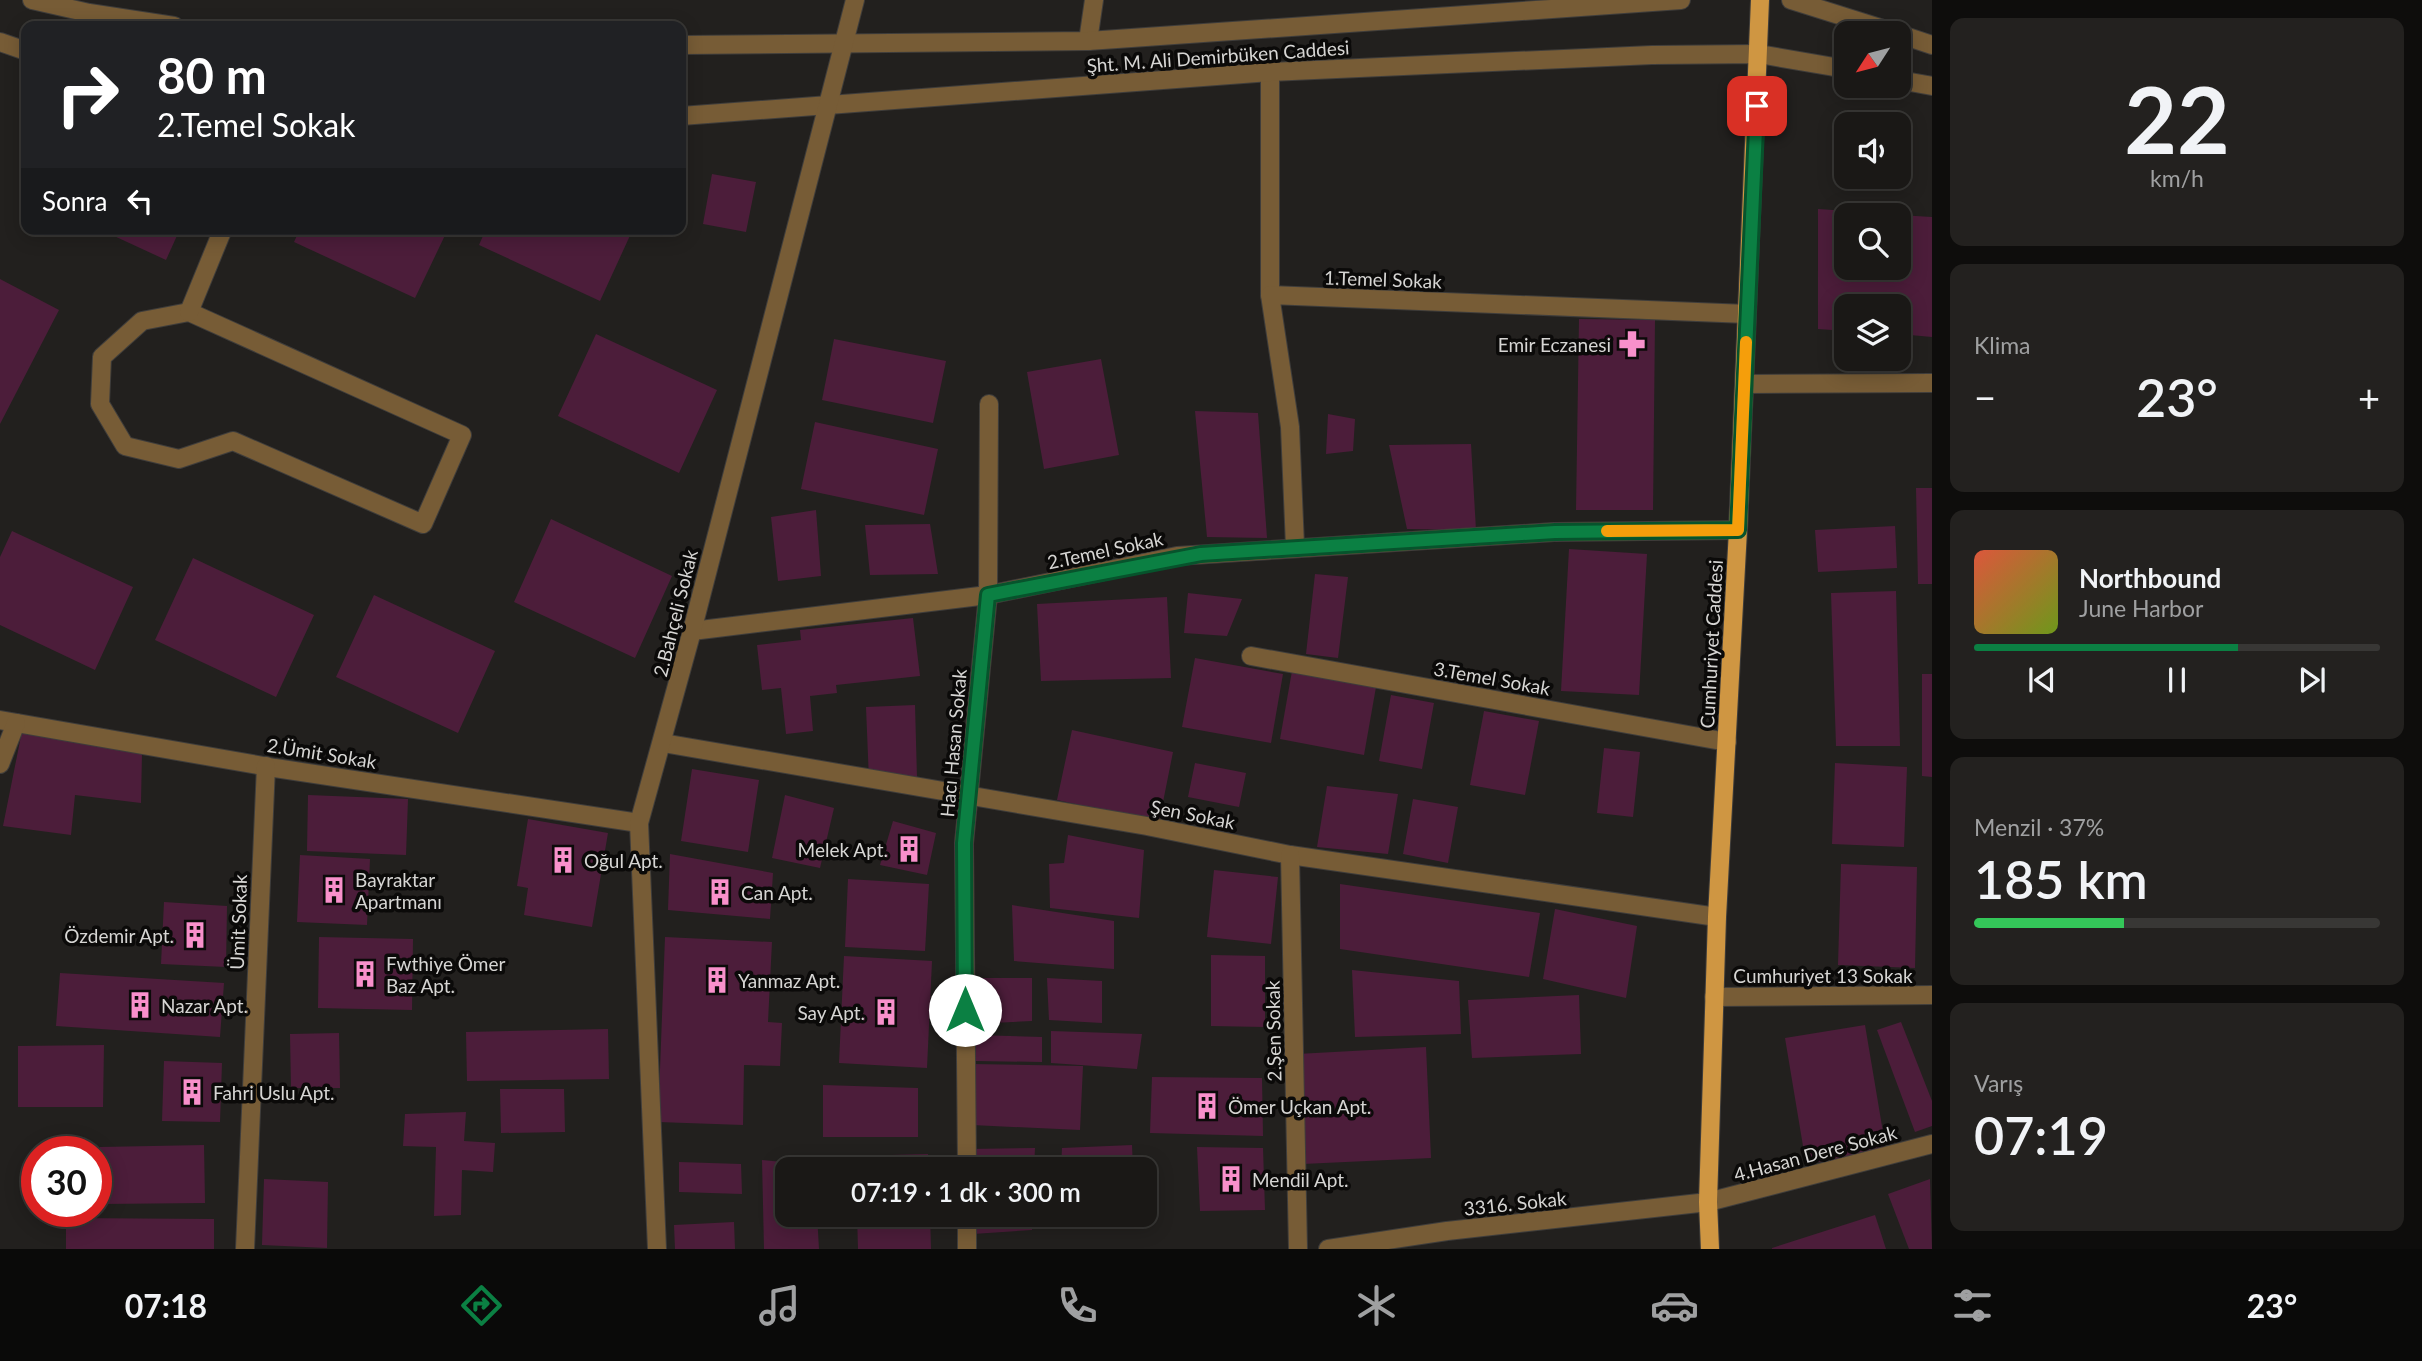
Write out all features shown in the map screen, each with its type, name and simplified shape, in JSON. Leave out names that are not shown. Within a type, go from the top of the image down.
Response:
[{"type":"main road","name":"Cumhuriyet Caddesi","points":[[1710,1249],[1708,1202],[1717,916],[1745,384],[1760,0]]},
{"type":"street","points":[[32,0],[141,21]]},
{"type":"street","name":"2.Bahçeli Sokak","points":[[656,1249],[639,823],[663,744],[826,103],[845,44],[855,0]]},
{"type":"street","points":[[1088,41],[1094,0]]},
{"type":"street","name":"Şht. M. Ali Demirbüken Caddesi","points":[[686,45],[1088,41],[1681,0]]},
{"type":"street","points":[[1791,0],[1856,21]]},
{"type":"street","points":[[1911,38],[1932,44]]},
{"type":"street","points":[[0,42],[21,49]]},
{"type":"street","name":"Şht. M. Ali Demirbüken Caddesi","points":[[686,116],[826,103],[1270,72],[1652,55],[1759,54],[1834,67]]},
{"type":"street","points":[[1270,72],[1270,295],[1290,427],[1296,546]]},
{"type":"street","points":[[1911,82],[1932,86]]},
{"type":"street","points":[[189,312],[221,235]]},
{"type":"street","name":"1.Temel Sokak","points":[[1270,295],[1747,314]]},
{"type":"street","points":[[189,312],[462,435],[423,524],[233,441],[179,459],[125,446],[100,404],[102,357],[142,321],[189,312]]},
{"type":"street","points":[[1745,384],[1932,383]]},
{"type":"street","name":"Hacı Hasan Sokak","points":[[967,1157],[964,843],[988,595],[989,404]]},
{"type":"street","name":"2.Temel Sokak","points":[[692,631],[988,595],[1177,556],[1296,546],[1555,532],[1738,530]]},
{"type":"street","name":"3.Temel Sokak","points":[[1251,656],[1727,741]]},
{"type":"street","points":[[0,764],[8,721]]},
{"type":"street","name":"2.Ümit Sokak","points":[[8,721],[266,766],[639,823]]},
{"type":"street","name":"Şen Sokak","points":[[663,744],[1147,826],[1290,855],[1717,916]]},
{"type":"street","name":"Ümit Sokak","points":[[245,1249],[266,766]]},
{"type":"street","name":"2.Şen Sokak","points":[[1290,855],[1298,1249]]},
{"type":"street","name":"Cumhuriyet 13 Sokak","points":[[1714,997],[1932,995]]},
{"type":"street","name":"4.Hasan Dere Sokak","points":[[1708,1202],[1932,1144]]},
{"type":"street","name":"3316. Sokak","points":[[1328,1249],[1447,1231],[1708,1202]]},
{"type":"street","points":[[967,1227],[967,1249]]},
{"type":"building","points":[[712,174],[756,182],[746,232],[703,224]]},
{"type":"building","points":[[1818,209],[1834,210],[1834,280],[1911,280],[1911,216],[1932,217],[1932,337],[1911,335],[1911,294],[1834,294],[1834,330],[1818,329]]},
{"type":"building","points":[[112,235],[177,235],[166,260]]},
{"type":"building","points":[[297,235],[445,235],[415,298],[294,242]]},
{"type":"building","points":[[483,235],[630,235],[600,301],[479,245]]},
{"type":"building","points":[[0,279],[59,310],[0,424]]},
{"type":"building","points":[[1579,319],[1655,320],[1653,510],[1576,510]]},
{"type":"building","points":[[596,334],[717,390],[679,473],[558,416]]},
{"type":"building","points":[[834,339],[946,361],[933,423],[822,400]]},
{"type":"building","points":[[1101,359],[1119,455],[1044,469],[1027,372]]},
{"type":"building","points":[[1195,411],[1258,413],[1267,538],[1207,537]]},
{"type":"building","points":[[1328,414],[1355,419],[1353,451],[1326,454]]},
{"type":"building","points":[[815,422],[938,449],[924,515],[801,489]]},
{"type":"building","points":[[1471,444],[1476,530],[1407,529],[1389,445]]},
{"type":"building","points":[[1916,488],[1932,488],[1932,584],[1918,584]]},
{"type":"building","points":[[816,510],[821,576],[778,581],[771,517]]},
{"type":"building","points":[[551,519],[672,576],[635,658],[514,602]]},
{"type":"building","points":[[930,524],[938,574],[870,575],[865,525]]},
{"type":"building","points":[[1895,526],[1897,568],[1818,572],[1815,530]]},
{"type":"building","points":[[12,531],[133,587],[95,670],[0,625],[0,557]]},
{"type":"building","points":[[1569,549],[1647,554],[1639,695],[1561,691]]},
{"type":"building","points":[[193,558],[314,615],[276,697],[155,640]]},
{"type":"building","points":[[1315,574],[1348,577],[1338,658],[1306,654]]},
{"type":"building","points":[[1896,591],[1900,746],[1836,746],[1831,593]]},
{"type":"building","points":[[1188,593],[1242,599],[1227,636],[1184,633]]},
{"type":"building","points":[[374,595],[495,651],[458,733],[336,677]]},
{"type":"building","points":[[1167,597],[1171,678],[1041,681],[1037,604]]},
{"type":"building","points":[[913,618],[920,676],[836,685],[837,693],[810,696],[813,731],[786,734],[781,688],[762,690],[757,645],[801,640],[800,630]]},
{"type":"building","points":[[1195,658],[1283,674],[1271,743],[1182,727]]},
{"type":"building","points":[[1292,671],[1376,687],[1364,755],[1280,739]]},
{"type":"building","points":[[1922,674],[1932,674],[1932,777],[1922,776]]},
{"type":"building","points":[[1391,695],[1434,703],[1422,769],[1379,761]]},
{"type":"building","points":[[915,705],[917,778],[869,780],[866,707]]},
{"type":"building","points":[[1484,711],[1539,721],[1525,795],[1470,785]]},
{"type":"building","points":[[1072,730],[1173,752],[1159,822],[1057,800]]},
{"type":"building","points":[[22,731],[142,753],[141,803],[75,795],[71,835],[3,826]]},
{"type":"building","points":[[1604,748],[1640,752],[1633,817],[1597,813]]},
{"type":"building","points":[[1195,763],[1246,773],[1239,807],[1188,797]]},
{"type":"building","points":[[1835,763],[1907,767],[1904,847],[1832,844]]},
{"type":"building","points":[[692,769],[759,780],[748,852],[681,841]]},
{"type":"building","points":[[1327,786],[1398,794],[1388,854],[1317,847]]},
{"type":"building","points":[[308,795],[408,799],[406,855],[307,851]]},
{"type":"building","points":[[785,795],[834,808],[820,868],[772,858]]},
{"type":"building","points":[[1413,799],[1458,807],[1448,863],[1403,854]]},
{"type":"building","name":"Oğul Apt.","points":[[528,819],[608,833],[592,927],[524,915],[528,888],[517,886]]},
{"type":"building","name":"Melek Apt.","points":[[893,821],[936,833],[927,875],[880,865]]},
{"type":"building","points":[[1068,835],[1144,850],[1139,918],[1050,908],[1049,864],[1064,863]]},
{"type":"building","name":"Can Apt.","points":[[670,854],[773,873],[770,919],[668,910]]},
{"type":"building","name":"Bayraktar Apartmanı","points":[[300,855],[370,859],[367,925],[297,922]]},
{"type":"building","points":[[1841,864],[1917,867],[1915,968],[1838,965]]},
{"type":"building","points":[[1214,870],[1278,877],[1271,944],[1207,937]]},
{"type":"building","points":[[848,879],[929,884],[925,951],[845,947]]},
{"type":"building","points":[[1340,884],[1540,913],[1529,977],[1340,949]]},
{"type":"building","name":"Özdemir Apt.","points":[[164,902],[227,906],[226,967],[161,964]]},
{"type":"building","points":[[1012,905],[1114,921],[1114,969],[1014,961]]},
{"type":"building","points":[[1555,909],[1637,926],[1626,998],[1543,979]]},
{"type":"building","name":"Fwthiye Ömer Baz Apt.","points":[[319,937],[413,939],[412,1010],[318,1008]]},
{"type":"building","points":[[665,937],[772,942],[768,1022],[782,1023],[780,1066],[744,1065],[743,1125],[658,1122]]},
{"type":"building","points":[[1211,955],[1265,956],[1265,1027],[1211,1026]]},
{"type":"building","name":"Say Apt.","points":[[844,956],[932,961],[927,1068],[839,1063]]},
{"type":"building","points":[[1352,970],[1459,981],[1461,1034],[1355,1037]]},
{"type":"building","name":"Nazar Apt.","points":[[60,973],[224,983],[220,1037],[56,1026]]},
{"type":"building","points":[[971,978],[1032,978],[1032,1021],[972,1024]]},
{"type":"building","points":[[1047,978],[1102,981],[1102,1023],[1049,1020]]},
{"type":"building","points":[[1579,995],[1581,1054],[1472,1058],[1468,1000]]},
{"type":"building","points":[[1901,1022],[1932,1101],[1932,1126],[1915,1132],[1877,1030]]},
{"type":"building","points":[[1865,1025],[1886,1150],[1806,1164],[1785,1038]]},
{"type":"building","points":[[608,1029],[609,1079],[467,1081],[466,1032]]},
{"type":"building","points":[[1051,1031],[1142,1034],[1137,1069],[1051,1063]]},
{"type":"building","points":[[339,1033],[340,1088],[291,1088],[290,1034]]},
{"type":"building","points":[[976,1035],[1042,1037],[1042,1062],[976,1061]]},
{"type":"building","points":[[104,1045],[103,1107],[18,1107],[18,1046]]},
{"type":"building","points":[[1426,1047],[1431,1158],[1303,1164],[1297,1054]]},
{"type":"building","name":"Fahri Uslu Apt.","points":[[164,1061],[222,1063],[220,1122],[162,1121]]},
{"type":"building","points":[[971,1064],[1083,1066],[1080,1130],[972,1125]]},
{"type":"building","name":"Ömer Uçkan Apt.","points":[[1152,1077],[1262,1078],[1263,1136],[1150,1133]]},
{"type":"building","points":[[823,1085],[918,1088],[918,1137],[823,1137]]},
{"type":"building","points":[[500,1089],[564,1089],[565,1132],[501,1133]]},
{"type":"building","points":[[466,1112],[464,1141],[495,1143],[493,1172],[462,1170],[461,1215],[434,1216],[436,1147],[403,1146],[405,1114]]},
{"type":"building","points":[[204,1145],[205,1203],[112,1204],[112,1147]]},
{"type":"building","points":[[1132,1145],[1132,1157],[1062,1157],[1062,1148]]},
{"type":"building","name":"Mendil Apt.","points":[[1197,1147],[1263,1148],[1265,1210],[1200,1211]]},
{"type":"building","points":[[1035,1148],[1035,1157],[967,1157],[967,1149]]},
{"type":"building","points":[[928,1154],[928,1157],[855,1157]]},
{"type":"building","points":[[762,1160],[775,1161],[775,1227],[818,1227],[819,1249],[764,1249]]},
{"type":"building","points":[[679,1162],[741,1164],[742,1194],[679,1192]]},
{"type":"building","points":[[264,1179],[328,1182],[327,1248],[262,1245]]},
{"type":"building","points":[[1930,1179],[1932,1249],[1909,1249],[1888,1194]]},
{"type":"building","points":[[1875,1215],[1886,1249],[1772,1249],[1772,1248]]},
{"type":"building","points":[[112,1218],[214,1219],[214,1249],[66,1249],[66,1227],[112,1227]]},
{"type":"building","points":[[734,1222],[735,1249],[675,1249],[674,1225]]},
{"type":"building","points":[[857,1227],[930,1227],[931,1249],[858,1249]]},
{"type":"building","points":[[973,1227],[1032,1227],[1032,1230],[973,1234]]},
{"type":"slow traffic","points":[[1607,531],[1738,530],[1746,342]]},
{"type":"place","name":"Emir Eczanesi","points":[[1632,344]]},
{"type":"place","name":"Melek Apt.","points":[[909,849]]},
{"type":"place","name":"Oğul Apt.","points":[[563,860]]},
{"type":"place","name":"Bayraktar Apartmanı","points":[[334,890]]},
{"type":"place","name":"Can Apt.","points":[[720,892]]},
{"type":"place","name":"Özdemir Apt.","points":[[195,935]]},
{"type":"place","name":"Fwthiye Ömer Baz Apt.","points":[[365,974]]},
{"type":"place","name":"Yanmaz Apt.","points":[[717,980]]},
{"type":"place","name":"Nazar Apt.","points":[[140,1005]]},
{"type":"place","name":"Say Apt.","points":[[886,1012]]},
{"type":"place","name":"Fahri Uslu Apt.","points":[[192,1092]]},
{"type":"place","name":"Ömer Uçkan Apt.","points":[[1207,1106]]},
{"type":"place","name":"Mendil Apt.","points":[[1231,1179]]},
{"type":"route","points":[[965,1010],[964,843],[988,595],[1177,556],[1296,546],[1555,532],[1738,530],[1757,106]]}]
